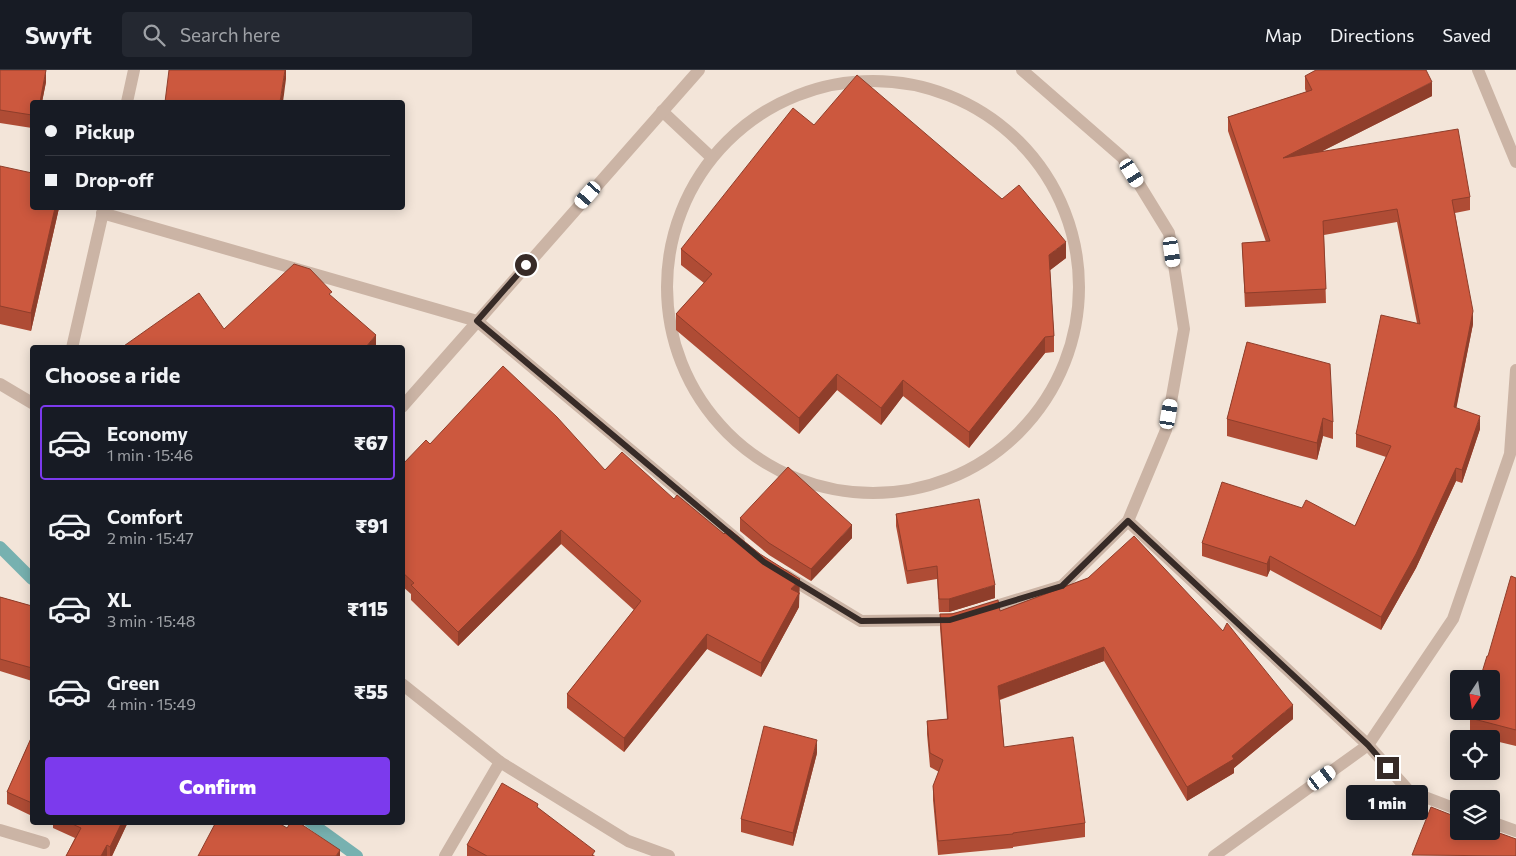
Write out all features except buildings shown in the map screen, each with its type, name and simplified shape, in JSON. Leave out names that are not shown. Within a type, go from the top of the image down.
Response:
[{"type":"street","points":[[127,100],[134,70]]},
{"type":"street","points":[[405,404],[699,70]]},
{"type":"street","points":[[772,567],[861,621],[950,620],[1062,586],[1128,521],[1166,430],[1184,329],[1169,233],[1123,158],[1022,70]]},
{"type":"street","points":[[1478,70],[1516,162]]},
{"type":"street","points":[[900,81],[968,102],[1024,144],[1064,203],[1082,271],[1075,341],[1045,405],[996,455],[933,486],[867,495],[802,483],[745,451],[700,402],[672,343],[664,278],[678,214],[710,157],[764,110],[829,84],[900,81]]},
{"type":"street","points":[[662,111],[710,157]]},
{"type":"street","points":[[73,345],[103,210],[477,321],[749,549]]},
{"type":"street","points":[[1214,856],[1368,745],[1453,620],[1510,454],[1516,370]]},
{"type":"street","points":[[0,384],[30,402]]},
{"type":"street","points":[[1128,521],[1368,745],[1409,791],[1450,807]]},
{"type":"street","points":[[405,686],[500,762],[628,840],[669,856]]},
{"type":"street","points":[[445,856],[500,762]]},
{"type":"street","points":[[1500,825],[1516,831]]},
{"type":"street","points":[[0,830],[44,844]]},
{"type":"waterway","points":[[0,547],[30,577]]},
{"type":"waterway","points":[[314,825],[357,856]]},
{"type":"route","points":[[526,265],[477,321],[764,562],[861,621],[950,620],[1062,586],[1128,521],[1368,745],[1388,768]]}]
